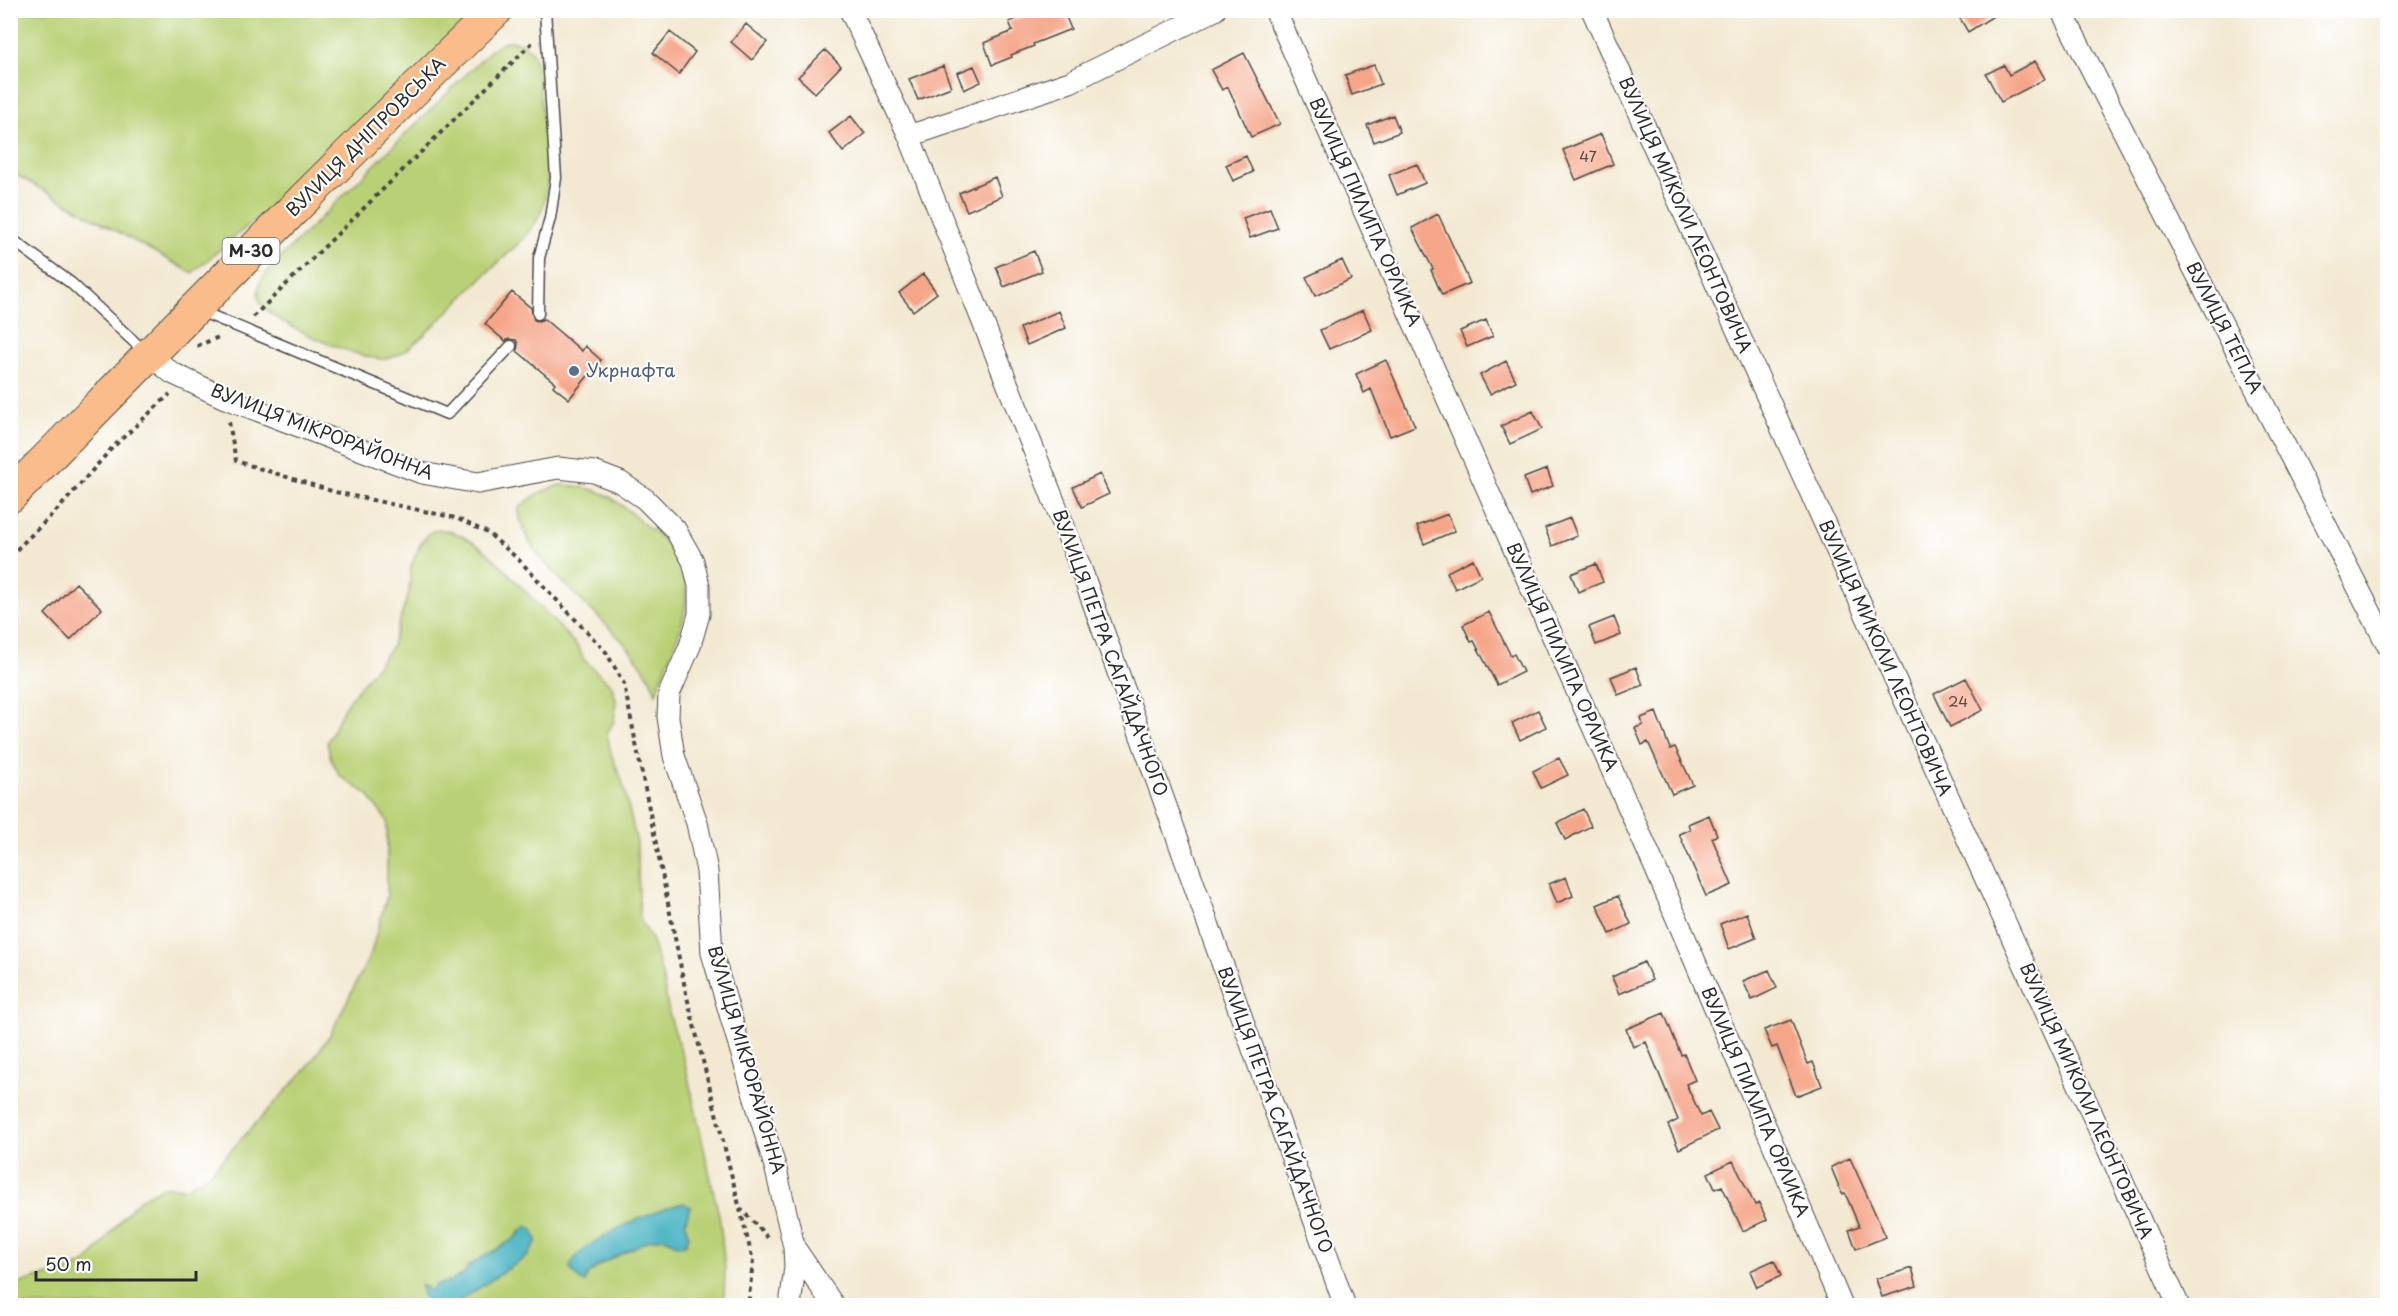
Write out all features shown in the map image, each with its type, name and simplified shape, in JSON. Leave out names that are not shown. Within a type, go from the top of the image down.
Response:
[{"type":"highway","name":"ВУЛИЦЯ ДНІПРОВСЬКА","points":[[10,496],[148,354],[496,10]]},
{"type":"street","name":"ВУЛИЦЯ ПЕТРА САГАЙДАЧНОГО","points":[[850,10],[909,136],[1081,569],[1345,1305]]},
{"type":"street","points":[[909,136],[1070,82],[1215,10]]},
{"type":"street","name":"ВУЛИЦЯ ПИЛИПА ОРЛИКА","points":[[1275,10],[1659,876],[1842,1305]]},
{"type":"street","name":"ВУЛИЦЯ МИКОЛИ ЛЕОНТОВИЧА","points":[[1592,10],[2178,1305]]},
{"type":"street","name":"ВУЛИЦЯ ТЕПЛА","points":[[2061,10],[2388,646]]},
{"type":"street","name":"ВУЛИЦЯ МІКРОРАЙОННА","points":[[148,354],[172,373],[225,398],[422,473],[478,483],[558,468],[594,472],[620,482],[645,499],[675,529],[693,561],[699,586],[699,614],[690,645],[669,694],[668,717],[674,756],[697,824],[707,871],[712,953],[777,1170],[795,1257],[834,1305]]},
{"type":"street","points":[[790,1305],[795,1257]]},
{"type":"lane","points":[[538,314],[539,258],[556,178],[545,10]]},
{"type":"lane","points":[[10,238],[71,283],[148,354]]},
{"type":"lane","points":[[194,309],[447,414],[511,346]]},
{"type":"path","points":[[10,556],[61,506],[112,448],[163,402],[184,379],[186,359],[196,346],[241,328],[547,29]]},
{"type":"path","points":[[225,398],[236,461],[335,492],[456,518],[488,533],[518,559],[606,652],[624,684],[686,993],[753,1261],[748,1305]]},
{"type":"path","points":[[740,1208],[795,1257]]},
{"type":"green space","points":[[11,11],[502,11],[192,273],[11,172]]},
{"type":"green space","points":[[506,41],[524,44],[536,61],[546,145],[547,175],[544,203],[535,223],[521,241],[422,337],[394,357],[371,358],[336,347],[296,329],[267,310],[260,302],[258,291],[266,273],[273,265],[491,50]]},
{"type":"green space","points":[[560,485],[585,488],[605,494],[657,534],[675,555],[683,575],[686,594],[684,613],[679,633],[656,694],[645,670],[627,646],[557,576],[537,553],[524,531],[519,508],[538,494]]},
{"type":"green space","points":[[438,529],[452,532],[465,537],[488,553],[578,647],[584,660],[612,686],[616,700],[614,721],[607,734],[611,754],[622,780],[637,843],[640,919],[651,938],[662,975],[669,1013],[685,1064],[720,1220],[725,1270],[724,1299],[721,1305],[453,1305],[528,1256],[520,1231],[514,1239],[468,1266],[464,1274],[435,1285],[432,1291],[425,1287],[425,1300],[432,1305],[11,1306],[11,1288],[29,1280],[75,1268],[86,1262],[134,1205],[153,1191],[172,1186],[186,1188],[210,1173],[307,1068],[330,1035],[371,953],[387,896],[387,821],[367,794],[340,776],[331,759],[327,743],[346,704],[391,648],[409,592],[411,566],[420,545],[429,533]],"holes":[[[678,1204],[690,1207],[685,1223],[689,1236],[679,1246],[667,1239],[637,1244],[588,1274],[596,1241]]]},
{"type":"water","points":[[684,1203],[690,1207],[685,1223],[689,1236],[685,1245],[679,1246],[666,1238],[649,1240],[603,1263],[588,1274],[585,1282],[581,1281],[570,1269],[574,1259],[601,1238],[657,1211]]},
{"type":"water","points":[[527,1226],[533,1230],[537,1241],[528,1256],[453,1305],[432,1305],[425,1300],[420,1285],[432,1291],[435,1285],[464,1274],[468,1266],[514,1239]]},
{"type":"building","points":[[1037,10],[1063,10],[1071,29],[1033,44],[1034,46],[992,65],[984,43],[1013,31],[1009,22]]},
{"type":"building","points":[[1955,10],[2003,10],[1968,32]]},
{"type":"building","points":[[746,24],[767,42],[752,60],[731,42]]},
{"type":"building","points":[[670,32],[695,52],[679,74],[653,53]]},
{"type":"building","points":[[825,50],[841,66],[815,93],[798,77]]},
{"type":"building","points":[[1244,53],[1280,124],[1251,137],[1228,87],[1222,90],[1211,70]]},
{"type":"building","points":[[2035,61],[2045,79],[2001,102],[1986,74],[2004,65],[2009,75]]},
{"type":"building","points":[[1374,65],[1381,84],[1352,95],[1345,75]]},
{"type":"building","points":[[943,66],[951,87],[918,100],[909,79]]},
{"type":"building","points":[[974,66],[981,82],[964,90],[957,73]]},
{"type":"building","points":[[1393,115],[1400,132],[1374,142],[1367,125]]},
{"type":"building","points":[[851,116],[865,134],[843,152],[829,133]]},
{"type":"building","points":[[1601,134],[1613,164],[1576,180],[1563,150]]},
{"type":"building","points":[[1246,156],[1253,172],[1233,181],[1226,165]]},
{"type":"building","points":[[1417,164],[1425,183],[1397,195],[1389,175]]},
{"type":"building","points":[[995,177],[1002,196],[967,211],[959,193]]},
{"type":"building","points":[[1270,208],[1278,228],[1250,238],[1243,218]]},
{"type":"building","points":[[1438,214],[1470,283],[1442,295],[1431,270],[1433,269],[1412,228]]},
{"type":"building","points":[[1034,251],[1042,271],[1004,287],[996,267]]},
{"type":"building","points":[[1342,260],[1351,279],[1315,296],[1306,277]]},
{"type":"building","points":[[923,274],[937,293],[913,311],[899,293]]},
{"type":"building","points":[[512,292],[531,308],[534,320],[544,319],[582,351],[585,346],[601,360],[569,399],[553,386],[555,383],[517,351],[516,340],[505,341],[485,324]]},
{"type":"building","points":[[1363,310],[1372,330],[1329,349],[1320,330]]},
{"type":"building","points":[[1059,311],[1066,328],[1027,345],[1020,328]]},
{"type":"building","points":[[1486,320],[1493,336],[1467,347],[1460,331]]},
{"type":"building","points":[[1386,360],[1415,426],[1390,436],[1371,389],[1364,393],[1356,374]]},
{"type":"building","points":[[1506,361],[1516,381],[1490,394],[1480,375]]},
{"type":"building","points":[[1533,411],[1542,429],[1510,444],[1501,426]]},
{"type":"building","points":[[1547,469],[1553,486],[1530,495],[1524,478]]},
{"type":"building","points":[[1100,474],[1109,494],[1082,507],[1073,487]]},
{"type":"building","points":[[1448,514],[1455,531],[1424,544],[1417,526]]},
{"type":"building","points":[[1570,518],[1577,536],[1552,546],[1545,528]]},
{"type":"building","points":[[1473,559],[1481,576],[1455,589],[1447,572]]},
{"type":"building","points":[[1596,564],[1603,582],[1578,592],[1571,574]]},
{"type":"building","points":[[76,583],[102,609],[70,640],[45,614]]},
{"type":"building","points":[[1489,612],[1511,656],[1514,654],[1523,672],[1497,685],[1463,625]]},
{"type":"building","points":[[1614,617],[1621,635],[1596,645],[1589,627]]},
{"type":"building","points":[[1636,667],[1643,685],[1618,695],[1611,677]]},
{"type":"building","points":[[1966,678],[1983,710],[1950,727],[1934,694]]},
{"type":"building","points":[[1538,710],[1546,727],[1520,740],[1512,723]]},
{"type":"building","points":[[1656,712],[1670,749],[1675,747],[1693,785],[1672,794],[1648,742],[1642,745],[1635,728],[1643,725],[1641,718]]},
{"type":"building","points":[[1559,758],[1568,775],[1541,788],[1533,771]]},
{"type":"building","points":[[1583,809],[1591,826],[1565,840],[1557,823]]},
{"type":"building","points":[[1709,815],[1717,835],[1712,838],[1732,885],[1706,896],[1679,834],[1690,829],[1688,824]]},
{"type":"building","points":[[1566,877],[1573,896],[1557,903],[1549,884]]},
{"type":"building","points":[[1618,896],[1631,924],[1610,934],[1597,905]]},
{"type":"building","points":[[1747,913],[1756,938],[1729,949],[1720,924]]},
{"type":"building","points":[[1644,962],[1652,980],[1619,994],[1612,977]]},
{"type":"building","points":[[1769,970],[1777,988],[1752,1000],[1743,981]]},
{"type":"building","points":[[1664,1013],[1681,1055],[1684,1054],[1695,1080],[1686,1084],[1701,1116],[1709,1112],[1718,1130],[1679,1149],[1668,1125],[1678,1120],[1646,1042],[1633,1047],[1626,1029]]},
{"type":"building","points":[[1791,1020],[1808,1064],[1813,1062],[1822,1086],[1796,1096],[1777,1046],[1772,1048],[1764,1030]]},
{"type":"building","points":[[1850,1158],[1886,1237],[1856,1249],[1849,1230],[1859,1226],[1831,1167]]},
{"type":"building","points":[[1733,1161],[1755,1205],[1759,1203],[1767,1220],[1743,1231],[1722,1186],[1715,1189],[1708,1173]]},
{"type":"building","points":[[1774,1260],[1781,1276],[1757,1287],[1750,1271]]},
{"type":"building","points":[[1912,1268],[1917,1286],[1882,1297],[1876,1279]]},
{"type":"place","name":"Укрнафта","points":[[574,371]]}]
